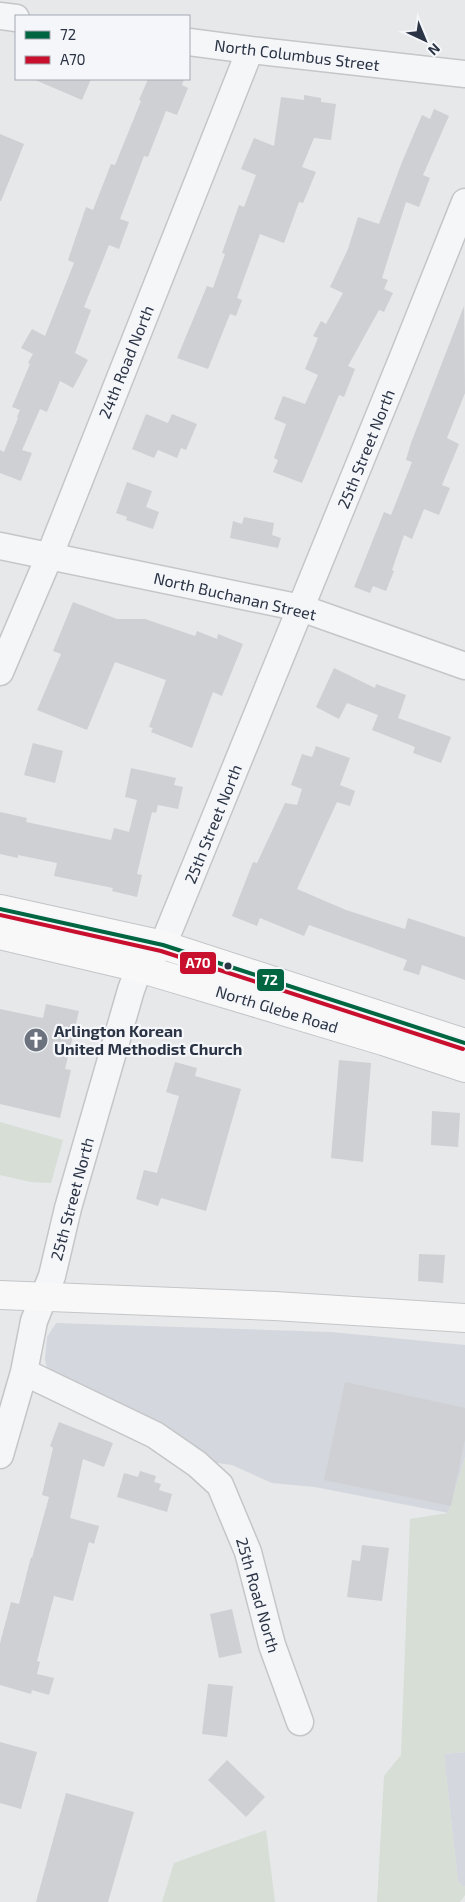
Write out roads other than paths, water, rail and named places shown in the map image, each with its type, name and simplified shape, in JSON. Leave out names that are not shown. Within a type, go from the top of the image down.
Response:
[{"type":"main road","name":"North Glebe Road","points":[[0,909],[163,945],[465,1043]]},
{"type":"main road","name":"North Glebe Road","points":[[0,935],[139,968],[383,1041],[465,1068]]},
{"type":"main road","points":[[0,1295],[266,1306],[465,1318]]},
{"type":"street","points":[[0,16],[15,18]]},
{"type":"street","name":"North Columbus Street","points":[[190,42],[465,74]]},
{"type":"street","name":"24th Road North","points":[[0,672],[49,557],[250,50]]},
{"type":"street","name":"25th Street North","points":[[0,1455],[24,1372],[34,1321],[52,1276],[68,1208],[121,1022],[139,968],[163,945],[465,202]]},
{"type":"street","name":"North Buchanan Street","points":[[0,546],[301,608],[465,666]]},
{"type":"street","name":"25th Road North","points":[[24,1372],[155,1435],[197,1464],[220,1485],[248,1552],[272,1645],[300,1722]]},
{"type":"place","name":"Arlington Korean United Methodist Church","points":[[36,1040]]}]
